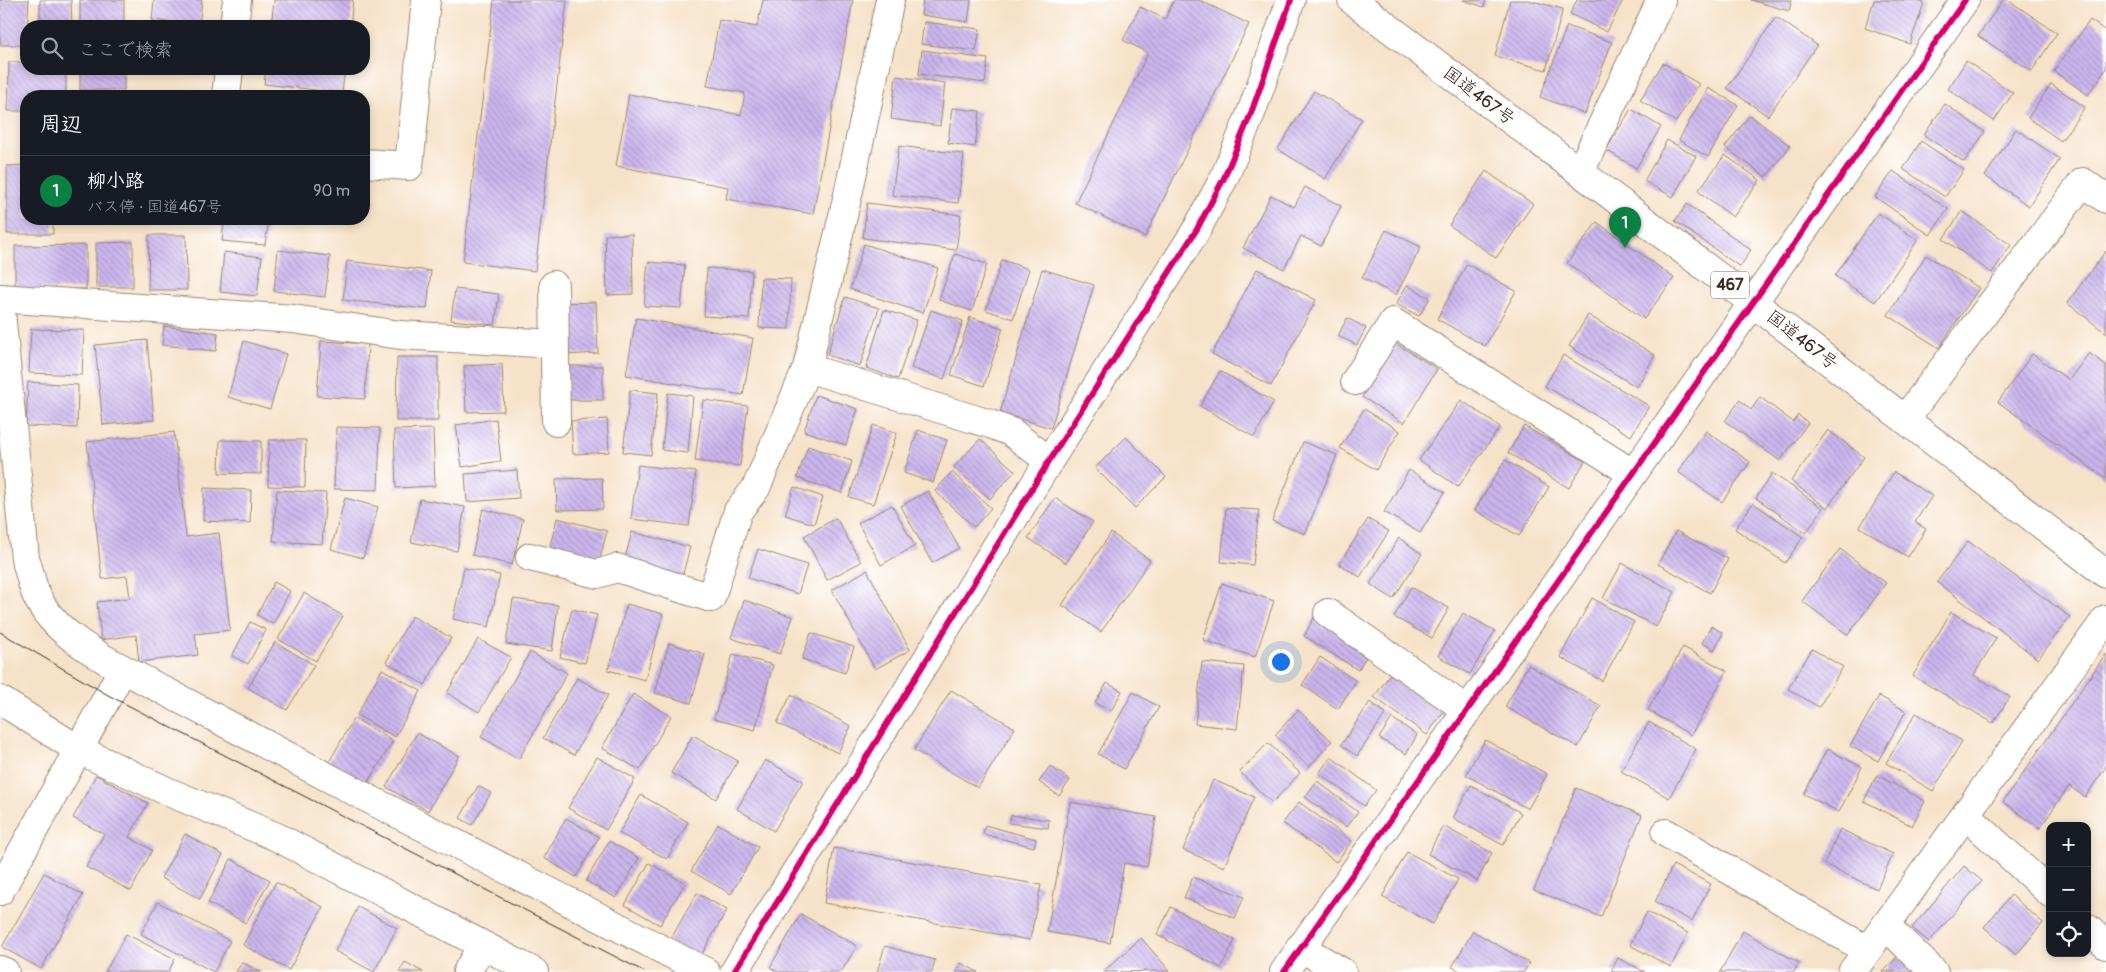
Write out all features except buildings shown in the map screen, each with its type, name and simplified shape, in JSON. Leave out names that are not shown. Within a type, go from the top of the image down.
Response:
[{"type":"main road","points":[[235,20],[237,0]]},
{"type":"main road","points":[[370,163],[409,166],[426,0]]},
{"type":"main road","points":[[530,557],[597,574],[617,568],[712,598],[738,511],[756,488],[806,368],[847,199],[890,0]]},
{"type":"main road","points":[[734,972],[1049,461],[1202,221],[1224,178],[1250,116],[1291,0]]},
{"type":"main road","name":"国道467号","points":[[1352,0],[1752,302],[2106,574]]},
{"type":"main road","points":[[1580,172],[1661,0]]},
{"type":"main road","points":[[1284,972],[1965,0]]},
{"type":"main road","points":[[227,90],[229,75]]},
{"type":"main road","points":[[1905,419],[2083,182],[2106,199]]},
{"type":"main road","points":[[554,284],[556,422]]},
{"type":"main road","points":[[0,298],[293,319],[400,334],[555,344]]},
{"type":"main road","points":[[0,302],[25,558],[36,594],[52,620],[87,648],[123,669],[706,972]]},
{"type":"main road","points":[[1354,380],[1393,322],[1632,473]]},
{"type":"main road","points":[[806,368],[1011,432],[1049,461]]},
{"type":"main road","points":[[1328,613],[1467,710]]},
{"type":"main road","points":[[1852,972],[2106,619]]},
{"type":"main road","points":[[0,891],[123,669]]},
{"type":"main road","points":[[0,700],[79,750],[171,793],[277,837],[534,972]]},
{"type":"main road","points":[[1966,815],[2046,889]]},
{"type":"main road","points":[[1666,833],[1867,950]]},
{"type":"main road","points":[[1886,926],[1934,972]]},
{"type":"main road","points":[[2091,932],[2106,945]]},
{"type":"main road","points":[[467,972],[482,945]]},
{"type":"main road","points":[[1300,948],[1342,972]]},
{"type":"main road","points":[[0,970],[5,972]]},
{"type":"tram line","points":[[0,632],[108,695],[645,972]]},
{"type":"cycle path","points":[[734,972],[1049,461],[1197,229],[1224,178],[1250,116],[1291,0]]},
{"type":"cycle path","points":[[1284,972],[1965,0]]},
{"type":"place","name":"柳小路","points":[[1625,248]]}]
